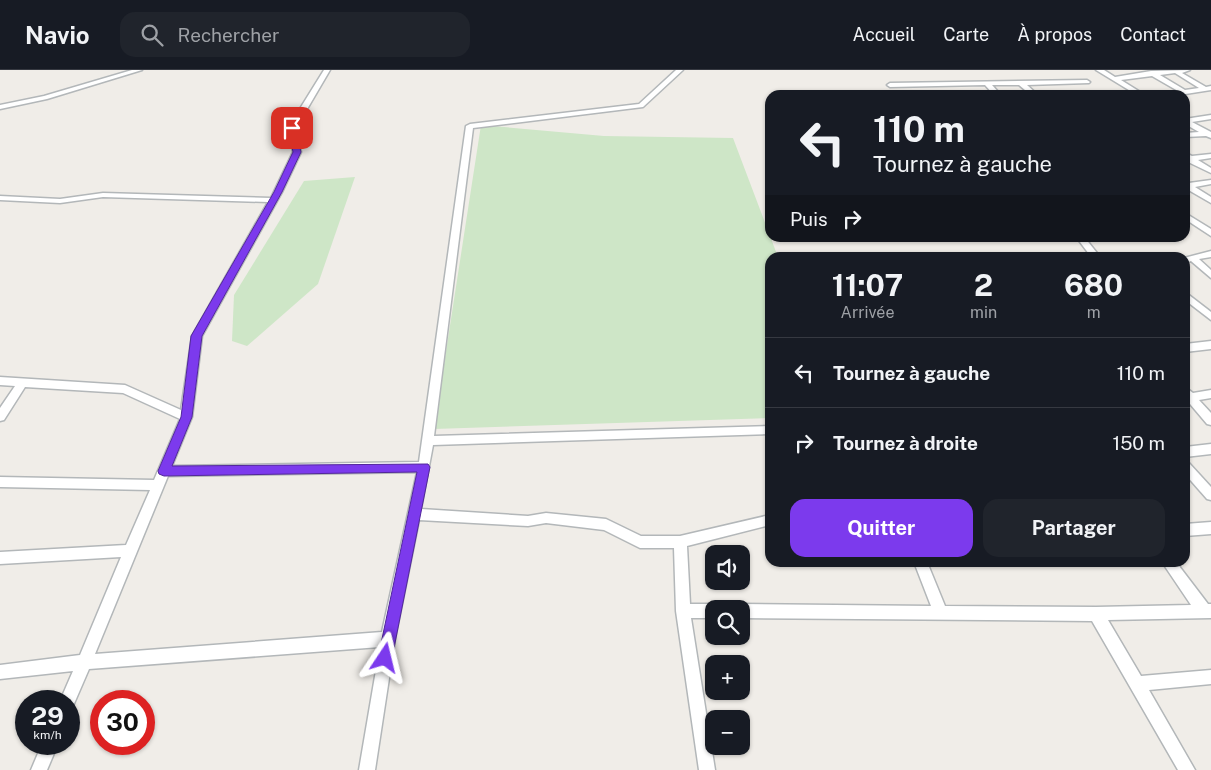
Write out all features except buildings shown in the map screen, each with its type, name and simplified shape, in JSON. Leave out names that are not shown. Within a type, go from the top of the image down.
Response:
[{"type":"street","points":[[0,107],[45,98],[140,70]]},
{"type":"street","points":[[73,690],[186,417],[196,336],[273,200],[297,152],[292,128],[327,70]]},
{"type":"street","points":[[367,770],[388,639],[424,467],[470,126],[641,106],[680,70]]},
{"type":"street","points":[[1099,70],[1133,90]]},
{"type":"street","points":[[1144,70],[1180,90]]},
{"type":"street","points":[[1114,79],[1187,70]]},
{"type":"street","points":[[1174,71],[1208,89]]},
{"type":"street","points":[[890,85],[959,87],[986,83],[1087,82]]},
{"type":"street","points":[[986,83],[993,90]]},
{"type":"street","points":[[1021,83],[1029,90]]},
{"type":"street","points":[[1190,91],[1208,89]]},
{"type":"street","points":[[1190,120],[1211,117]]},
{"type":"street","points":[[1190,124],[1210,135]]},
{"type":"street","points":[[1190,135],[1210,135]]},
{"type":"street","points":[[1190,158],[1211,156]]},
{"type":"street","points":[[1190,160],[1211,171]]},
{"type":"street","points":[[1190,185],[1211,182]]},
{"type":"street","points":[[1190,188],[1211,201]]},
{"type":"street","points":[[0,198],[60,201],[103,196],[273,200]]},
{"type":"street","points":[[1190,218],[1211,233]]},
{"type":"street","points":[[1084,242],[1092,252]]},
{"type":"street","points":[[1190,259],[1211,254]]},
{"type":"street","points":[[1190,260],[1211,275]]},
{"type":"street","points":[[1190,299],[1211,317]]},
{"type":"street","points":[[1190,347],[1211,345]]},
{"type":"street","points":[[0,380],[22,383],[125,388],[186,417]]},
{"type":"street","points":[[0,417],[22,383]]},
{"type":"street","points":[[1190,394],[1211,394]]},
{"type":"street","points":[[1190,396],[1211,421]]},
{"type":"street","points":[[428,441],[765,430]]},
{"type":"street","points":[[1190,451],[1211,449]]},
{"type":"street","points":[[164,471],[424,467]]},
{"type":"street","points":[[1190,472],[1211,495]]},
{"type":"street","points":[[0,482],[158,485]]},
{"type":"street","points":[[414,514],[528,521],[546,518],[606,525],[640,542],[680,542],[765,521]]},
{"type":"street","points":[[1190,530],[1211,528]]},
{"type":"street","points":[[680,542],[683,611],[707,770]]},
{"type":"street","points":[[0,558],[130,550]]},
{"type":"street","points":[[922,567],[941,613]]},
{"type":"street","points":[[1172,567],[1208,611]]},
{"type":"street","points":[[683,611],[705,611]]},
{"type":"street","points":[[750,611],[1096,614],[1208,611]]},
{"type":"street","points":[[1096,614],[1187,770]]},
{"type":"street","points":[[0,672],[84,662],[388,639]]},
{"type":"street","points":[[1138,684],[1211,677]]},
{"type":"street","points":[[39,770],[45,755]]},
{"type":"green space","points":[[481,125],[604,136],[733,138],[765,223],[765,242],[772,242],[776,252],[765,252],[765,418],[434,429]]},
{"type":"green space","points":[[355,177],[318,284],[247,346],[232,341],[234,295],[304,181]]},
{"type":"route","points":[[292,128],[297,152],[278,192],[196,336],[186,417],[164,471],[424,467],[385,658]]}]
